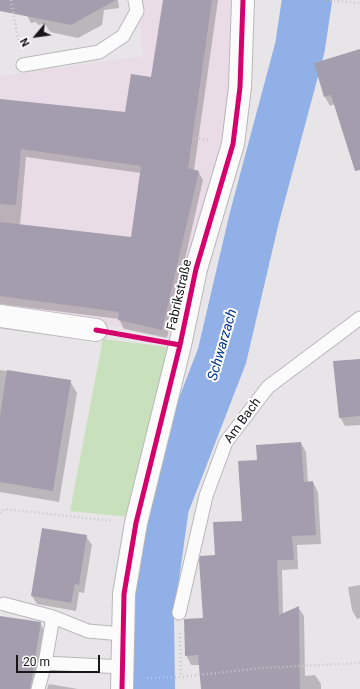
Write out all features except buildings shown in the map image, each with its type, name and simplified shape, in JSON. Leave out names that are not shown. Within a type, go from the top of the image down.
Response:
[{"type":"street","name":"Fabrikstraße","points":[[129,678],[122,634],[124,594],[136,523],[180,345],[196,269],[233,144],[240,87],[243,0]]},
{"type":"street","points":[[0,316],[96,330]]},
{"type":"lane","points":[[23,65],[99,52],[123,36],[137,11],[135,0]]},
{"type":"lane","name":"Am Bach","points":[[180,613],[206,496],[226,442],[268,388],[360,318]]},
{"type":"lane","points":[[4,604],[53,617],[88,631],[122,634]]},
{"type":"lane","points":[[38,689],[45,663],[53,617]]},
{"type":"lane","points":[[45,663],[129,678]]},
{"type":"path","points":[[11,0],[23,65]]},
{"type":"path","points":[[328,0],[358,3]]},
{"type":"path","points":[[0,513],[5,509],[136,523]]},
{"type":"path","points":[[180,613],[181,677]]},
{"type":"path","points":[[129,678],[171,678],[262,668],[360,663]]},
{"type":"shaded area","points":[[138,0],[231,0],[233,63],[220,150],[172,337],[0,305],[0,76],[143,56]]},
{"type":"green space","points":[[103,339],[168,347],[130,517],[70,511]]},
{"type":"waterway","name":"Schwarzach","points":[[150,689],[149,614],[164,506],[222,356],[254,219],[300,47],[307,0]]},
{"type":"cycle path","points":[[122,689],[124,594],[136,523],[180,345],[196,269],[233,144],[240,87],[243,0]]},
{"type":"cycle path","points":[[96,330],[180,345]]}]
